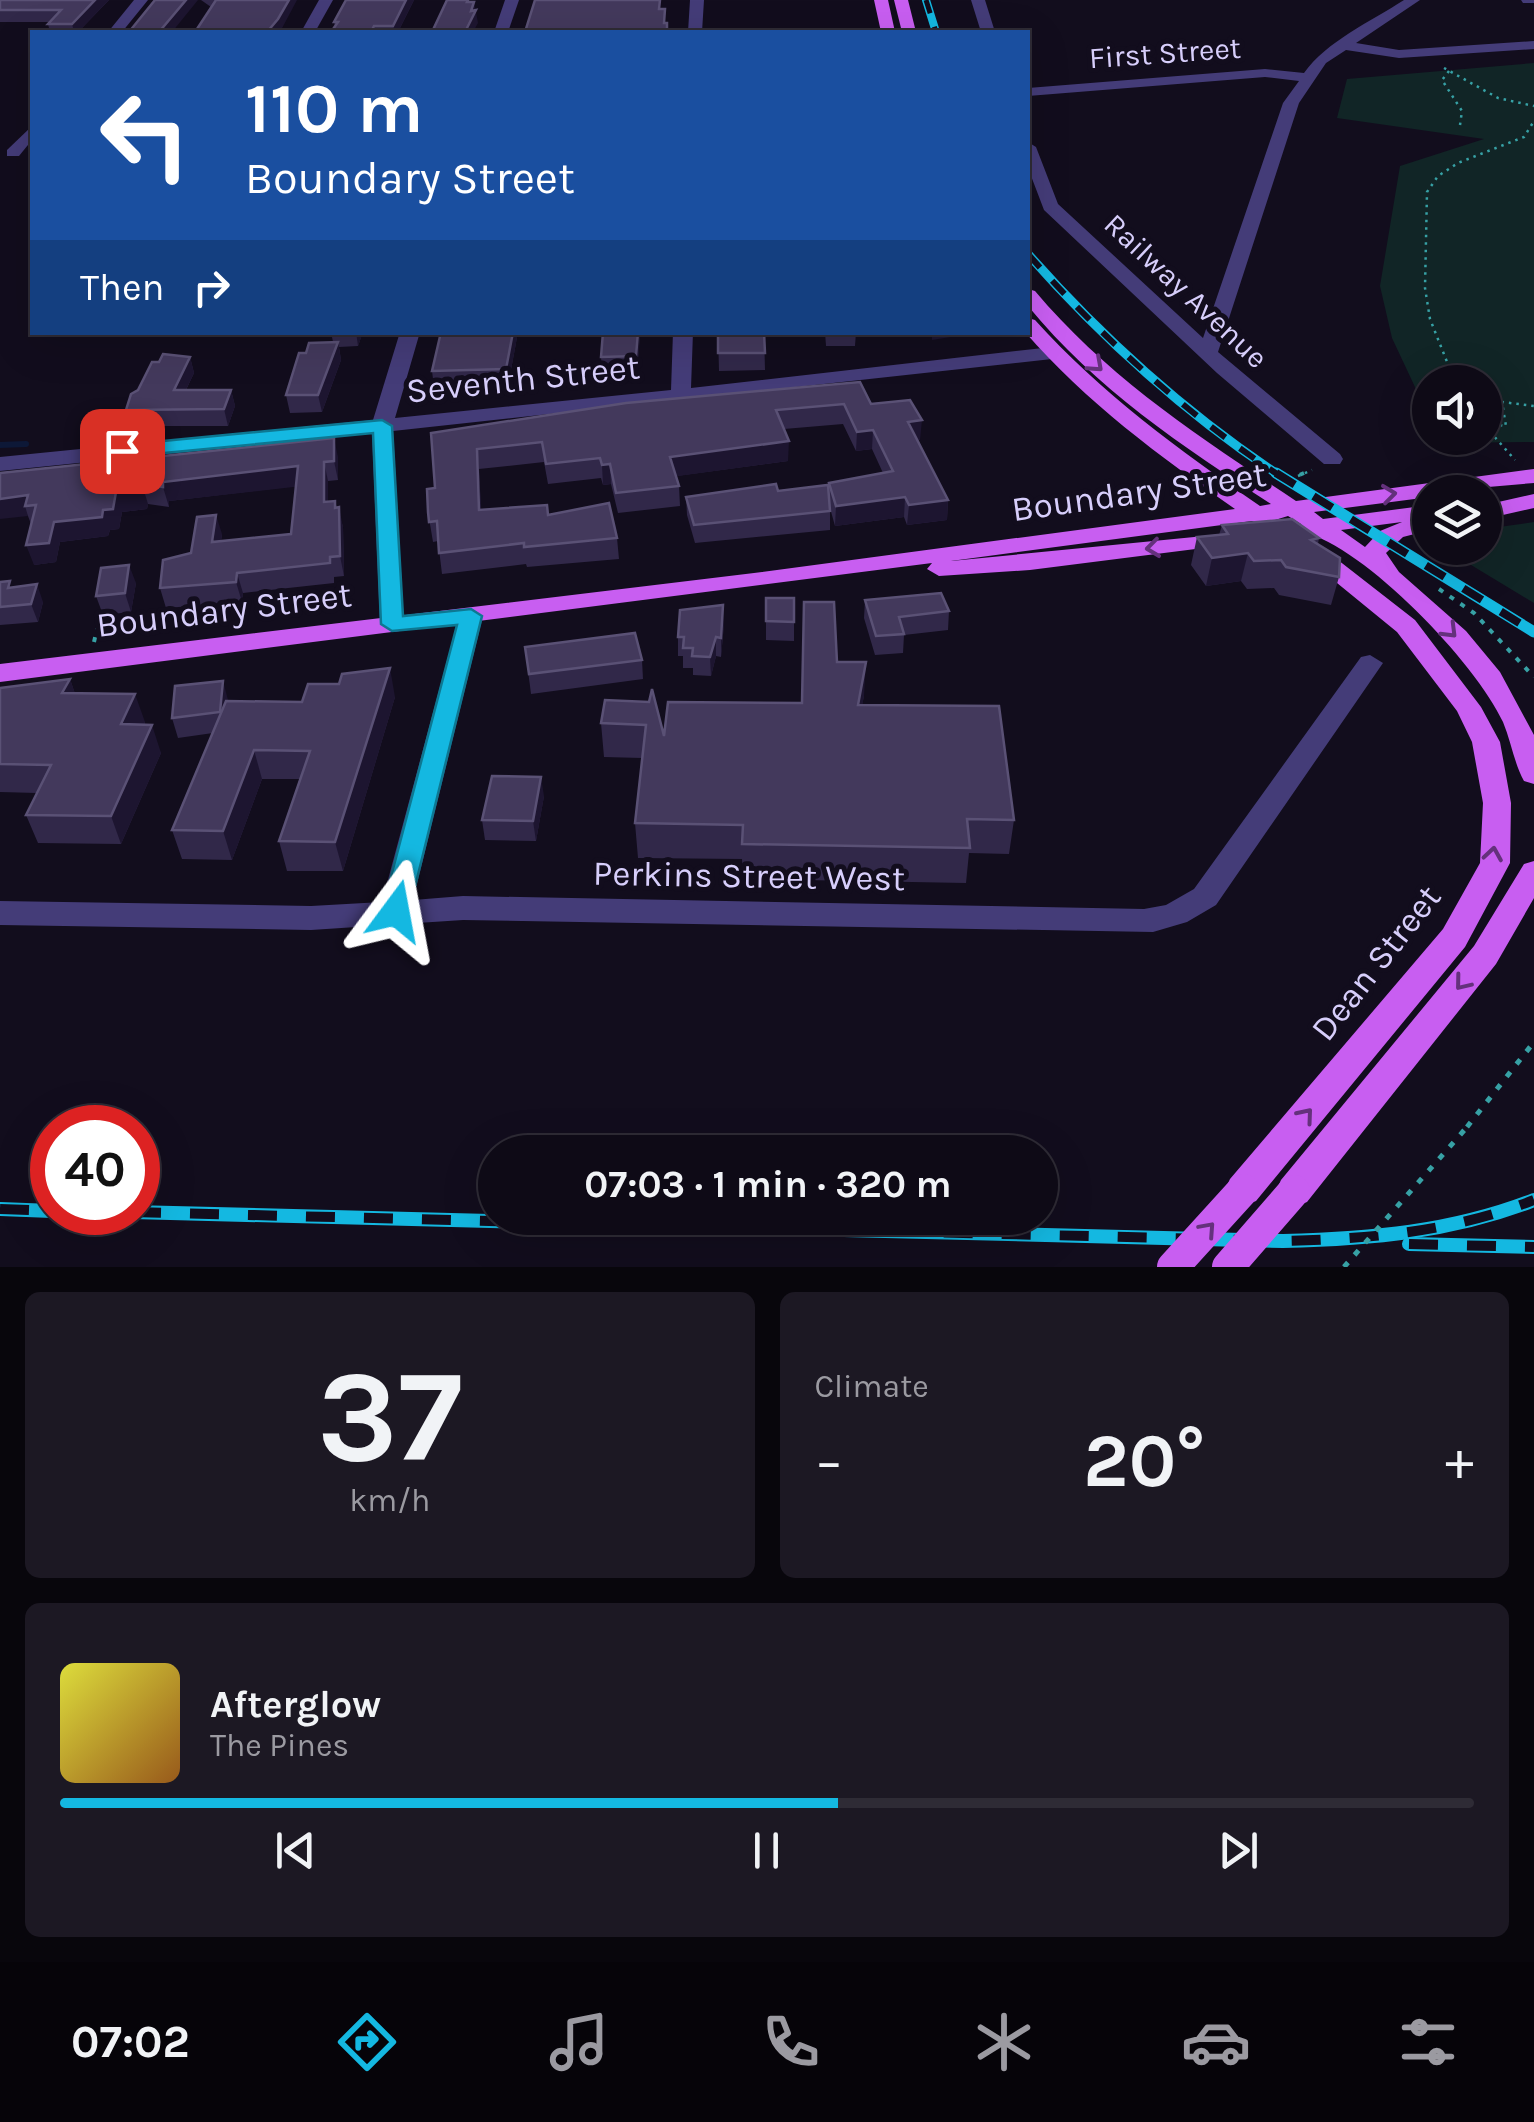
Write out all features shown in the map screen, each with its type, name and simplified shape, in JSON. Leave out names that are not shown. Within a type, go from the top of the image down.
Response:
[{"type":"main road","points":[[881,0],[888,30]]},
{"type":"main road","points":[[901,0],[908,30]]},
{"type":"main road","points":[[1030,298],[1122,388],[1288,519]]},
{"type":"main road","points":[[1030,326],[1052,353],[1102,399],[1257,513]]},
{"type":"main road","name":"Boundary Street","points":[[754,580],[1030,563],[1288,519],[1526,470]]},
{"type":"main road","points":[[1002,546],[1091,521],[1195,506],[1207,494],[1204,476]]},
{"type":"main road","points":[[1502,505],[1534,500]]},
{"type":"main road","name":"Boundary Street","points":[[0,673],[1257,513]]},
{"type":"main road","name":"Dean Street","points":[[1174,1267],[1454,938],[1495,863],[1497,803],[1486,742],[1468,707],[1406,626],[1288,519],[1257,513]]},
{"type":"main road","name":"Boundary Street","points":[[1288,519],[1320,526],[1412,514]]},
{"type":"main road","points":[[1320,526],[1399,584]]},
{"type":"main road","points":[[1412,528],[1392,533],[1375,549],[1379,562],[1466,646],[1520,727],[1534,774]]},
{"type":"main road","points":[[1228,1267],[1485,955],[1534,872]]},
{"type":"street","points":[[117,30],[141,0]]},
{"type":"street","points":[[309,30],[326,0]]},
{"type":"street","points":[[502,30],[512,0]]},
{"type":"street","points":[[694,30],[697,0]]},
{"type":"street","points":[[978,0],[987,30]]},
{"type":"street","points":[[1208,352],[1291,103],[1306,78],[1341,44],[1413,0]]},
{"type":"street","points":[[1341,44],[1385,54],[1534,44]]},
{"type":"street","name":"First Street","points":[[1030,92],[1265,73],[1306,78]]},
{"type":"street","points":[[13,153],[30,133]]},
{"type":"street","name":"Railway Avenue","points":[[1030,152],[1050,206],[1324,464]]},
{"type":"street","points":[[392,624],[382,426],[409,335]]},
{"type":"street","points":[[682,395],[683,335]]},
{"type":"street","name":"Seventh Street","points":[[0,464],[1052,353]]},
{"type":"street","points":[[396,911],[471,616]]},
{"type":"street","name":"Perkins Street West","points":[[0,913],[312,918],[463,908],[1144,922],[1166,918],[1188,910],[1205,897],[1370,663]]},
{"type":"path","points":[[1419,53],[1498,98],[1534,106]]},
{"type":"path","points":[[1449,71],[1442,80],[1462,110],[1460,124]]},
{"type":"path","points":[[1449,365],[1430,319],[1425,274],[1427,192],[1438,176],[1458,163],[1524,137],[1534,120]]},
{"type":"path","points":[[1502,426],[1506,426],[1502,402],[1534,406]]},
{"type":"path","points":[[1502,443],[1526,470]]},
{"type":"path","points":[[1281,482],[1324,464]]},
{"type":"path","points":[[1344,1267],[1467,1127],[1534,1042]]},
{"type":"green space","points":[[1534,63],[1534,442],[1502,442],[1502,365],[1412,365],[1412,381],[1392,338],[1380,286],[1400,166],[1484,139],[1337,118],[1347,79]]},
{"type":"green space","points":[[1534,522],[1534,603],[1471,565],[1502,565],[1502,527]]},
{"type":"building","points":[[0,0],[95,0],[72,24],[48,24],[61,10],[0,10]]},
{"type":"building","points":[[155,0],[186,0],[161,30],[131,30]]},
{"type":"building","points":[[216,0],[289,0],[269,30],[196,30]]},
{"type":"building","points":[[346,0],[406,0],[393,26],[332,30],[338,22],[334,22]]},
{"type":"building","points":[[447,0],[474,2],[471,11],[476,10],[466,30],[433,30]]},
{"type":"building","points":[[535,0],[660,0],[659,9],[665,9],[667,23],[667,30],[526,30]]},
{"type":"building","points":[[440,335],[512,335],[506,369],[432,371]]},
{"type":"building","points":[[603,335],[638,335],[636,356],[601,357]]},
{"type":"building","points":[[718,335],[764,335],[765,353],[718,353]]},
{"type":"building","points":[[338,342],[318,395],[286,395],[299,353],[306,353],[309,343]]},
{"type":"building","points":[[163,354],[190,357],[174,390],[231,390],[224,409],[126,410],[131,394],[138,390],[152,362],[159,362]]},
{"type":"building","points":[[860,382],[871,404],[910,400],[922,420],[908,422],[948,500],[909,505],[905,497],[836,506],[829,483],[893,471],[873,430],[857,432],[844,404],[776,410],[789,441],[670,457],[679,486],[616,493],[610,464],[602,465],[600,458],[546,464],[542,442],[477,449],[479,510],[547,505],[548,515],[609,503],[617,538],[439,553],[437,521],[429,522],[428,512],[427,489],[435,488],[431,433],[626,403]]},
{"type":"building","points":[[334,438],[334,461],[324,462],[324,502],[335,501],[335,508],[339,507],[340,556],[330,557],[330,563],[237,573],[236,582],[160,588],[163,560],[191,553],[197,517],[216,515],[212,542],[291,534],[298,466],[163,482],[163,487],[142,484],[141,489],[116,492],[113,509],[103,510],[102,517],[54,522],[49,543],[26,545],[36,505],[25,506],[28,495],[0,499],[0,473]]},
{"type":"building","points":[[776,484],[778,491],[828,485],[830,511],[694,525],[686,497]]},
{"type":"building","points":[[1292,519],[1319,538],[1311,540],[1340,558],[1339,577],[1286,567],[1281,560],[1254,561],[1248,553],[1212,558],[1197,537],[1228,534],[1222,525]]},
{"type":"building","points":[[129,565],[125,593],[96,596],[101,568]]},
{"type":"building","points":[[10,581],[8,588],[37,584],[31,604],[0,607],[0,582]]},
{"type":"building","points":[[941,593],[949,611],[899,617],[904,634],[876,636],[865,600]]},
{"type":"building","points":[[766,598],[794,598],[794,622],[766,621]]},
{"type":"building","points":[[804,602],[834,602],[837,662],[866,662],[858,705],[999,706],[1014,820],[967,819],[970,848],[742,844],[743,825],[635,823],[646,725],[601,723],[605,700],[649,702],[652,689],[664,736],[668,702],[802,703]]},
{"type":"building","points":[[723,605],[721,638],[716,637],[710,657],[692,656],[693,648],[683,648],[684,637],[678,637],[680,610]]},
{"type":"building","points":[[635,633],[642,660],[529,674],[525,647]]},
{"type":"building","points":[[390,668],[335,842],[279,841],[310,751],[254,750],[223,831],[172,830],[226,701],[302,702],[308,684],[339,684],[342,674]]},
{"type":"building","points":[[70,679],[62,693],[135,694],[121,724],[152,725],[111,816],[26,815],[51,765],[0,764],[0,688]]},
{"type":"building","points":[[223,681],[220,712],[172,718],[175,686]]},
{"type":"building","points":[[492,776],[541,777],[533,821],[482,820]]},
{"type":"waterway","points":[[0,445],[26,444]]},
{"type":"railway","points":[[926,0],[935,30]]},
{"type":"railway","points":[[1030,256],[1146,373],[1211,427],[1280,476]]},
{"type":"railway","points":[[1276,473],[1534,632]]},
{"type":"railway","points":[[160,1213],[1283,1241],[1441,1227],[1534,1200]]},
{"type":"railway","points":[[0,1209],[30,1210]]},
{"type":"railway","points":[[1409,1244],[1534,1247]]},
{"type":"route","points":[[122,451],[382,426],[392,624],[471,616],[438,733],[396,911]]}]
